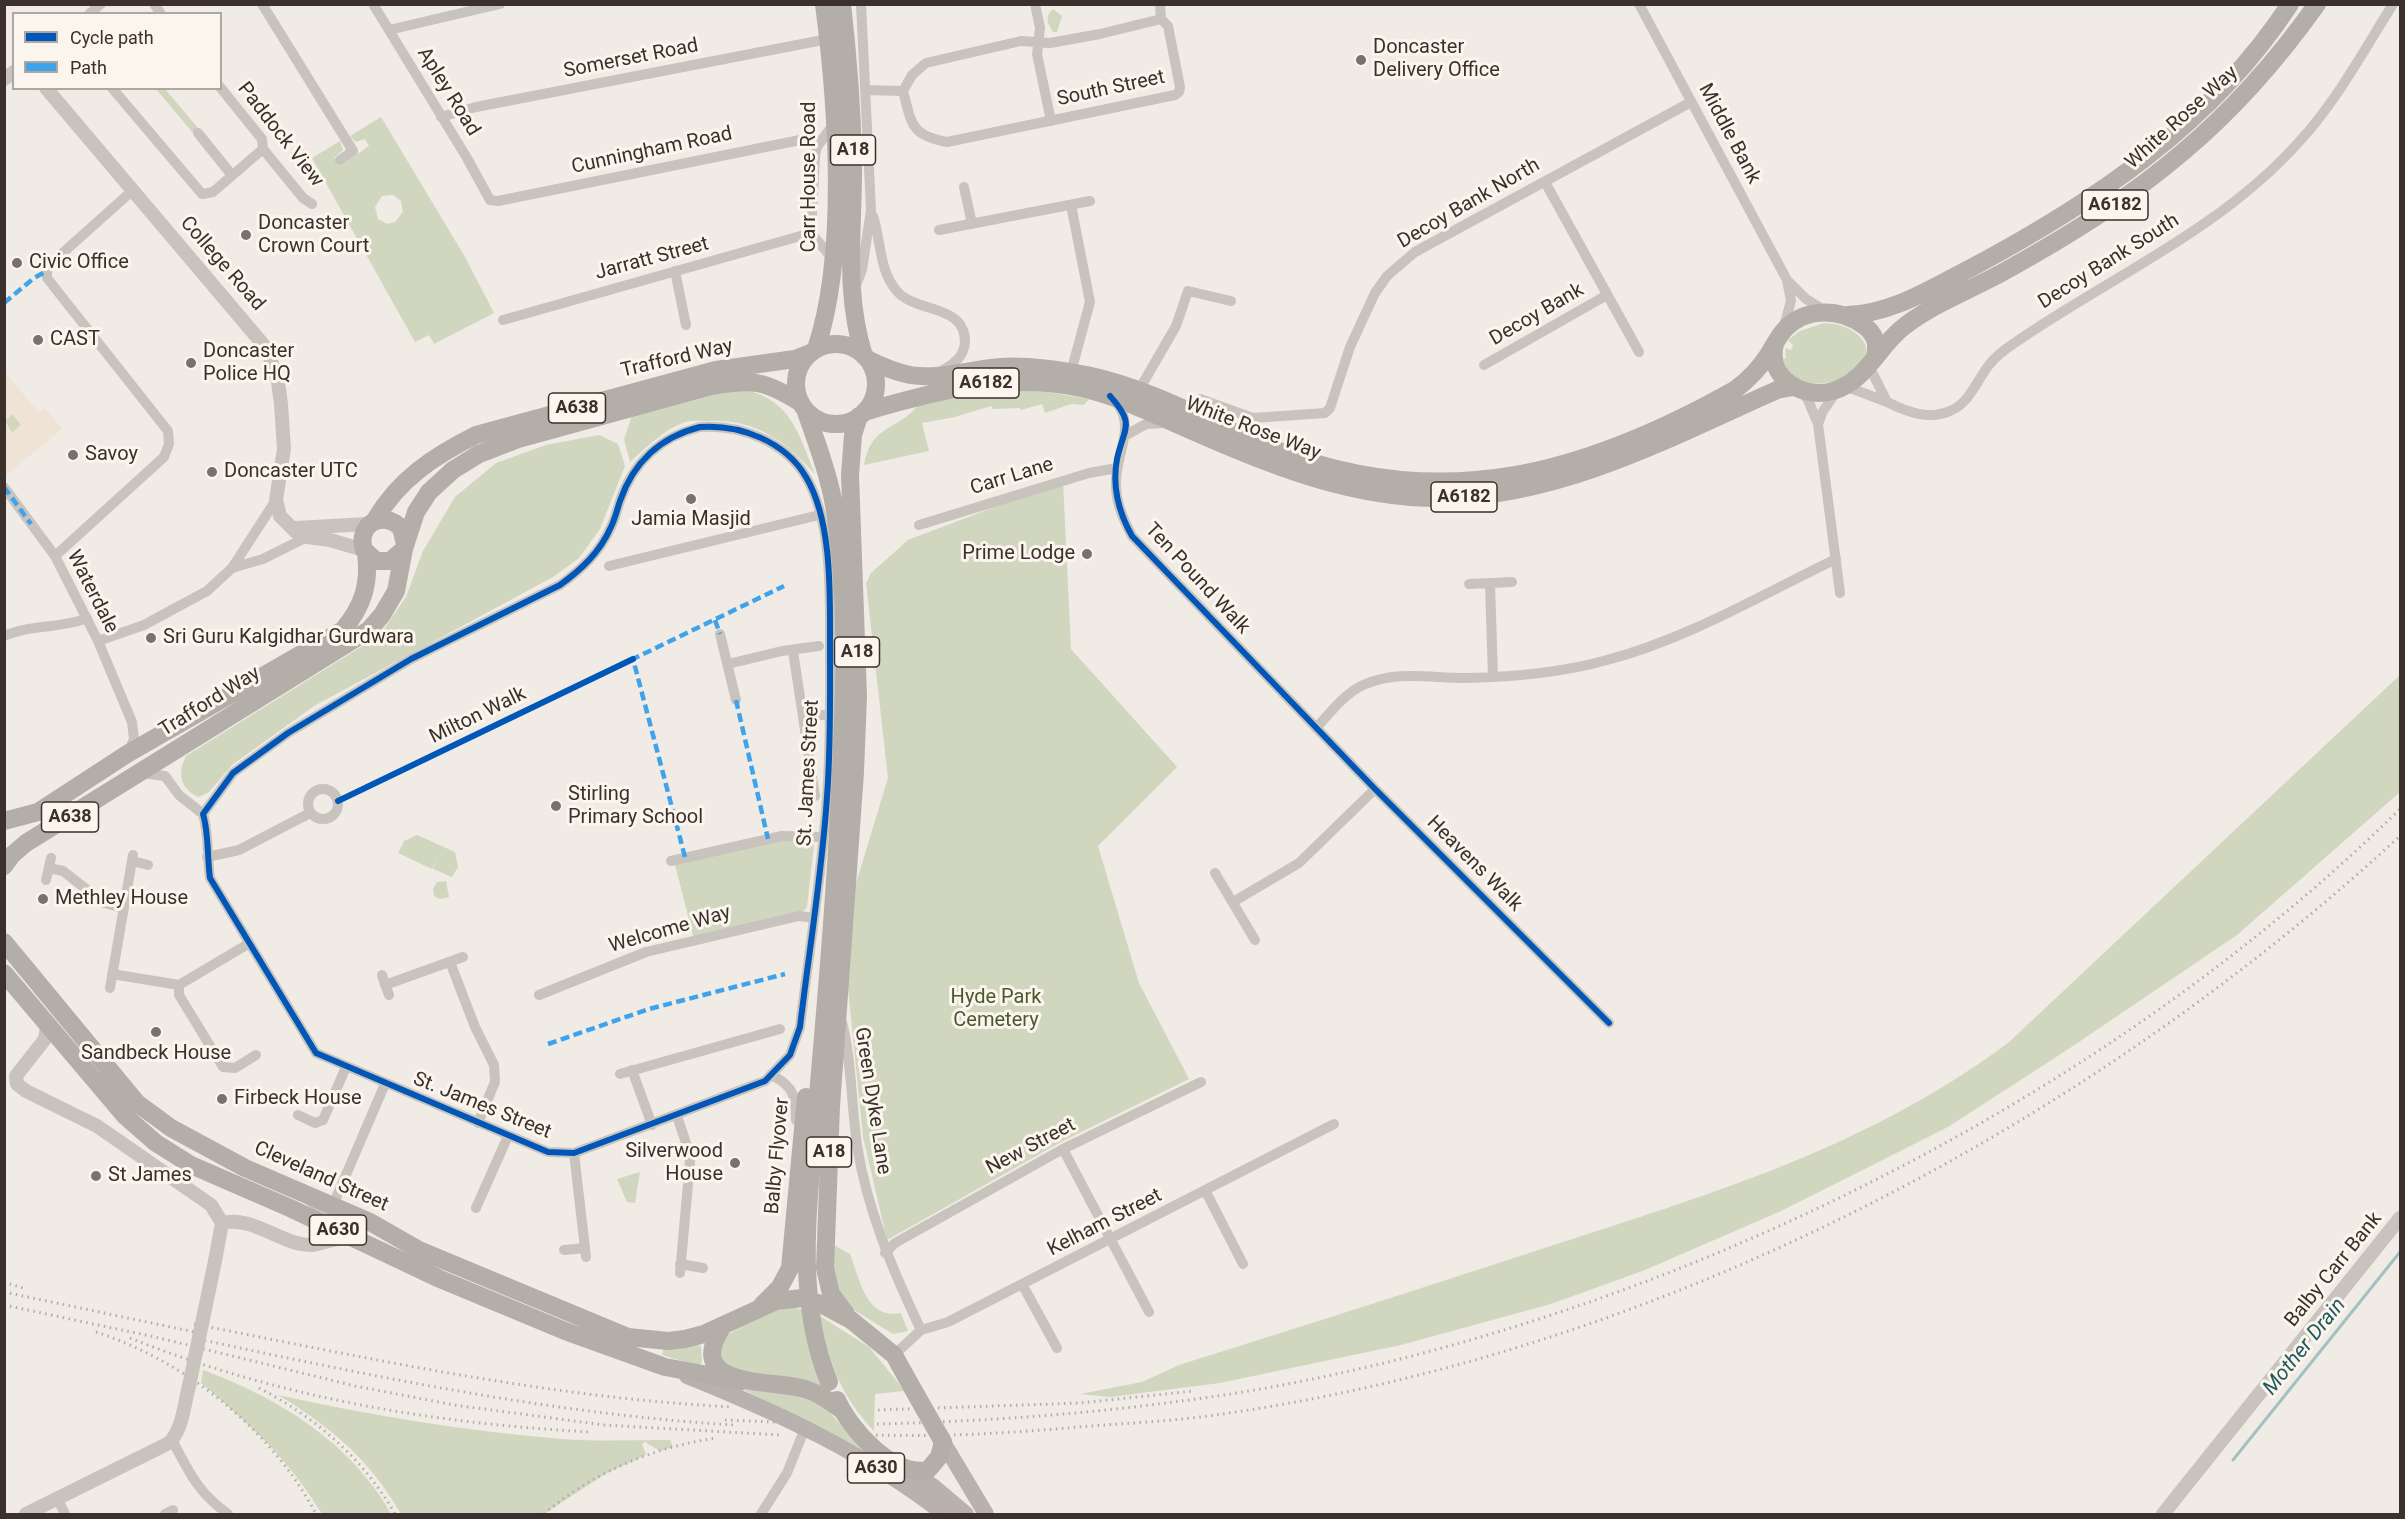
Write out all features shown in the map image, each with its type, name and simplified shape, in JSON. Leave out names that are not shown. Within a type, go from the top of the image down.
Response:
[{"type":"highway","name":"Carr House Road","points":[[813,351],[826,314],[832,258],[836,173],[835,122],[824,4]]},
{"type":"highway","name":"Carr House Road","points":[[842,4],[853,160],[849,264],[851,296],[856,336],[866,357]]},
{"type":"highway","name":"White Rose Way","points":[[866,357],[892,371],[912,376],[1003,367],[1035,367],[1111,380],[1274,449],[1312,462],[1388,479],[1460,482],[1550,469],[1613,448],[1736,389],[1752,377],[1779,337],[1805,316],[1876,313],[1920,295],[2082,206],[2138,165],[2198,113],[2267,39],[2290,4]]},
{"type":"highway","name":"White Rose Way","points":[[862,414],[967,386],[1009,381],[1080,388],[1110,396],[1256,459],[1341,486],[1384,494],[1447,498],[1503,493],[1558,482],[1623,459],[1777,390],[1796,388],[1822,393],[1842,387],[1872,362],[1897,332],[1914,318],[2005,271],[2094,219],[2151,179],[2242,98],[2288,45],[2317,4]]},
{"type":"highway","points":[[1836,314],[1869,329],[1876,339],[1872,362]]},
{"type":"highway","points":[[1779,337],[1773,360],[1776,369],[1796,388]]},
{"type":"highway","points":[[843,344],[866,357],[875,378],[874,393],[862,414],[845,422],[831,423],[818,420],[803,406],[796,382],[800,366],[813,351],[826,345],[843,344]]},
{"type":"highway","name":"Trafford Way","points":[[4,820],[38,812],[127,754],[343,630],[363,602],[368,569],[362,536],[385,503],[413,472],[444,451],[476,435],[716,370],[795,359],[813,351]]},
{"type":"highway","name":"Trafford Way","points":[[4,866],[12,855],[26,843],[369,630],[382,615],[396,591],[404,547],[416,512],[429,492],[453,470],[479,454],[518,439],[711,386],[734,382],[759,381],[803,406]]},
{"type":"highway","name":"A18","points":[[803,406],[827,476],[840,561],[843,719],[832,926]]},
{"type":"highway","name":"A18","points":[[851,1320],[831,1294],[825,1268],[831,1106],[855,772],[858,696],[850,475],[853,435],[862,414]]},
{"type":"highway","points":[[365,552],[376,561],[390,561],[404,547],[402,528],[396,522],[389,519],[372,522]]},
{"type":"highway","name":"Balby Flyover","points":[[832,926],[807,1247],[810,1323],[816,1351],[842,1410],[861,1437],[908,1470]]},
{"type":"highway","name":"Balby Flyover","points":[[758,1308],[780,1287],[789,1268],[811,1059],[832,926]]},
{"type":"highway","name":"Cleveland Street","points":[[4,942],[128,1093],[158,1120],[245,1168],[333,1205],[419,1250],[628,1337],[668,1341],[685,1339],[723,1326]]},
{"type":"highway","name":"Cleveland Street","points":[[4,973],[49,1031],[120,1110],[156,1143],[191,1165],[515,1310],[665,1367],[741,1381]]},
{"type":"highway","name":"Balby Flyover","points":[[842,1410],[808,1390],[741,1381],[724,1372],[713,1359],[714,1343],[723,1326],[776,1301],[802,1298],[821,1304],[851,1320],[894,1355],[943,1442]]},
{"type":"highway","name":"A630","points":[[908,1470],[928,1470],[939,1457],[943,1442]]},
{"type":"main road","name":"Cleveland Street","points":[[665,1367],[744,1398],[805,1428]]},
{"type":"main road","name":"A630","points":[[805,1428],[909,1486],[944,1515]]},
{"type":"main road","name":"A630","points":[[943,1442],[986,1515]]},
{"type":"main road","name":"Balby Flyover","points":[[908,1470],[934,1487],[966,1515]]},
{"type":"street","points":[[262,4],[358,148],[340,160]]},
{"type":"street","name":"Apley Road","points":[[373,4],[490,200]]},
{"type":"street","points":[[388,30],[500,4]]},
{"type":"street","points":[[851,296],[863,268],[871,210],[861,4]]},
{"type":"street","name":"South Street","points":[[1035,4],[1040,28],[1037,42],[1051,121]]},
{"type":"street","points":[[866,90],[903,91],[912,75],[926,63],[1021,41],[1050,43],[1161,19],[1160,4]]},
{"type":"street","name":"Middle Bank","points":[[1639,4],[1787,280],[1806,299],[1836,314]]},
{"type":"street","name":"Decoy Bank South","points":[[1842,387],[1917,414],[1940,413],[1958,407],[1988,366],[2013,344],[2159,255],[2264,177],[2298,144],[2318,120],[2341,89],[2393,4]]},
{"type":"street","name":"South Street","points":[[903,91],[914,126],[927,138],[947,142],[1179,92],[1168,26],[1161,19]]},
{"type":"street","name":"Somerset Road","points":[[441,117],[476,107],[828,39]]},
{"type":"street","name":"Paddock View","points":[[222,89],[262,139],[263,149],[303,198],[312,204]]},
{"type":"street","name":"College Road","points":[[48,90],[259,338],[273,362],[281,404],[284,449],[276,500],[232,568],[216,585],[182,605],[144,625],[98,641]]},
{"type":"street","points":[[115,90],[197,191],[207,195],[263,149]]},
{"type":"street","name":"Decoy Bank North","points":[[1200,399],[1253,418],[1325,413],[1330,408],[1363,315],[1387,276],[1415,252],[1691,102]]},
{"type":"street","points":[[832,258],[811,233],[815,156],[821,141],[835,122]]},
{"type":"street","points":[[198,133],[231,174]]},
{"type":"street","name":"Cunningham Road","points":[[490,200],[498,201],[800,140],[821,141]]},
{"type":"street","name":"Decoy Bank","points":[[1545,182],[1639,352]]},
{"type":"street","points":[[964,187],[972,224]]},
{"type":"street","points":[[55,556],[164,457],[169,444],[168,431],[47,278],[45,272],[47,267],[133,190]]},
{"type":"street","points":[[939,231],[1090,201]]},
{"type":"street","points":[[1071,205],[1090,302],[1071,372]]},
{"type":"street","points":[[871,210],[886,271],[897,292],[921,307],[947,313],[961,327],[965,345],[961,355],[956,362],[933,375]]},
{"type":"street","name":"Jarratt Street","points":[[503,320],[811,233]]},
{"type":"street","points":[[863,268],[876,265],[886,271]]},
{"type":"street","points":[[675,271],[686,325]]},
{"type":"street","name":"Middle Bank","points":[[1779,337],[1790,313],[1791,301],[1787,280]]},
{"type":"street","points":[[1139,390],[1176,326],[1188,291],[1231,301]]},
{"type":"street","name":"Decoy Bank","points":[[1484,365],[1607,295]]},
{"type":"street","points":[[1872,362],[1887,402]]},
{"type":"street","points":[[1818,424],[1822,411],[1842,387]]},
{"type":"street","points":[[1796,388],[1808,400],[1818,424],[1840,593]]},
{"type":"street","name":"Ten Pound Walk","points":[[1110,396],[1125,414],[1126,435],[1117,468],[1117,496],[1132,536],[1316,728]]},
{"type":"street","points":[[1126,435],[1146,424],[1175,423]]},
{"type":"street","name":"St. James Street","points":[[720,427],[741,431],[766,441],[793,460],[805,475],[819,515],[828,576],[830,715],[823,837],[797,1041],[786,1060],[772,1076],[756,1086],[574,1153],[548,1152],[316,1053],[210,878],[203,814],[233,773],[297,727],[411,659],[560,585],[576,574],[601,545],[636,469],[645,457],[670,437],[700,428],[720,427]]},
{"type":"street","name":"Carr Lane","points":[[919,525],[1089,473],[1117,468]]},
{"type":"street","name":"Waterdale","points":[[4,487],[55,556],[98,641],[132,722],[134,740],[127,754]]},
{"type":"street","points":[[276,500],[280,516],[291,528],[307,537],[330,540],[365,552]]},
{"type":"street","points":[[609,566],[819,515]]},
{"type":"street","points":[[291,528],[372,522]]},
{"type":"street","name":"College Road","points":[[232,568],[263,559],[307,537]]},
{"type":"street","points":[[622,550],[625,562]]},
{"type":"street","points":[[1316,728],[1346,696],[1360,686],[1391,675],[1493,677],[1578,667],[1649,646],[1836,559]]},
{"type":"street","points":[[1469,584],[1512,582]]},
{"type":"street","points":[[1490,583],[1493,677]]},
{"type":"street","points":[[4,636],[26,630],[68,626],[87,618]]},
{"type":"street","points":[[720,634],[736,700]]},
{"type":"street","points":[[728,664],[819,646]]},
{"type":"street","points":[[793,651],[815,796]]},
{"type":"street","points":[[803,715],[830,715]]},
{"type":"street","points":[[132,722],[143,732],[162,734]]},
{"type":"street","name":"Heavens Walk","points":[[1316,728],[1609,1023]]},
{"type":"street","points":[[141,773],[165,776],[179,795],[203,814]]},
{"type":"street","points":[[1233,902],[1299,863],[1375,789]]},
{"type":"street","points":[[207,857],[239,850],[310,813]]},
{"type":"street","points":[[671,861],[782,836],[823,837]]},
{"type":"street","points":[[110,988],[132,858],[148,865]]},
{"type":"street","points":[[46,880],[50,863],[104,903],[124,908]]},
{"type":"street","points":[[1215,873],[1255,940]]},
{"type":"street","name":"Welcome Way","points":[[539,995],[663,947],[799,916],[814,918]]},
{"type":"street","points":[[112,974],[179,985],[248,944]]},
{"type":"street","points":[[385,985],[463,957]]},
{"type":"street","points":[[450,962],[475,1027],[494,1065],[495,1082],[478,1124]]},
{"type":"street","points":[[179,985],[179,995],[223,1066],[235,1068],[256,1055]]},
{"type":"street","name":"Green Dyke Lane","points":[[839,1011],[852,1075],[857,1144],[885,1253],[921,1330]]},
{"type":"street","points":[[26,1515],[172,1440],[180,1424],[189,1386],[222,1222],[211,1205],[107,1132],[75,1114],[26,1092],[10,1080],[49,1031],[67,1026],[75,1029]]},
{"type":"street","points":[[620,1074],[780,1029]]},
{"type":"street","points":[[298,1115],[315,1123],[323,1120],[346,1067]]},
{"type":"street","points":[[632,1070],[652,1125]]},
{"type":"street","points":[[772,1076],[783,1081],[795,1096],[796,1196]]},
{"type":"street","name":"New Street","points":[[885,1253],[895,1243],[1064,1149],[1201,1082]]},
{"type":"street","points":[[333,1205],[385,1084]]},
{"type":"street","points":[[677,1116],[690,1162],[680,1269],[703,1268]]},
{"type":"street","name":"Kelham Street","points":[[894,1355],[921,1330],[948,1322],[1206,1192],[1334,1124]]},
{"type":"street","points":[[476,1208],[508,1136]]},
{"type":"street","points":[[1064,1149],[1149,1311]]},
{"type":"street","points":[[564,1250],[586,1253],[574,1153]]},
{"type":"street","points":[[1206,1192],[1243,1264]]},
{"type":"street","points":[[307,1195],[324,1211],[323,1224],[313,1245]]},
{"type":"street","name":"Balby Carr Bank","points":[[2163,1515],[2400,1218]]},
{"type":"street","points":[[222,1222],[242,1222],[291,1241],[313,1245],[349,1236]]},
{"type":"street","points":[[1022,1284],[1057,1348]]},
{"type":"street","points":[[761,1515],[787,1473],[805,1428]]},
{"type":"street","points":[[172,1440],[206,1498],[228,1515]]},
{"type":"street","points":[[58,1500],[65,1515]]},
{"type":"green space","points":[[1053,9],[1062,16],[1057,32],[1053,32],[1048,20],[1048,14]]},
{"type":"green space","points":[[157,90],[166,90],[198,128],[193,133]]},
{"type":"green space","points":[[381,117],[465,257],[494,313],[434,344],[429,335],[415,342],[312,158],[340,141],[343,150],[334,158],[340,166],[369,146],[365,139],[356,142],[350,136]],"holes":[[[393,195],[401,201],[403,212],[395,222],[387,224],[378,219],[375,207],[382,196]]]},
{"type":"green space","points":[[1824,323],[1842,326],[1858,335],[1866,348],[1864,360],[1855,371],[1840,379],[1824,383],[1807,382],[1792,374],[1783,359],[1786,358],[1785,348],[1791,350],[1793,345],[1788,340],[1800,331]]},
{"type":"green space","points":[[738,388],[769,399],[789,418],[803,443],[815,474],[792,451],[768,434],[725,421],[691,421],[677,425],[656,439],[630,462],[624,439],[632,416]]},
{"type":"green space","points":[[998,388],[1036,390],[1089,399],[1084,405],[1071,404],[1045,413],[1042,404],[1021,410],[1019,408],[993,409],[991,406],[955,417],[922,423],[929,451],[864,465],[868,451],[879,434],[902,420],[917,406]]},
{"type":"green space","points":[[12,414],[22,425],[12,433],[5,421]]},
{"type":"green space","points":[[599,435],[618,444],[625,466],[600,529],[579,558],[553,577],[314,706],[232,765],[209,792],[199,797],[188,790],[181,774],[186,756],[380,635],[406,597],[423,551],[455,497],[496,463],[546,445]]},
{"type":"green space","name":"Hyde Park Cemetery","points":[[1063,481],[1071,649],[1177,767],[1098,846],[1139,983],[1189,1079],[1061,1142],[887,1240],[863,1137],[847,978],[854,890],[888,778],[866,583],[871,573],[908,540]]},
{"type":"green space","points":[[2400,675],[2400,792],[2237,935],[1948,1127],[1781,1211],[1645,1270],[1551,1304],[1401,1345],[1220,1383],[1110,1397],[1080,1394],[1142,1382],[1179,1365],[1681,1203],[1794,1161],[1903,1110],[1956,1079],[2008,1043]]},
{"type":"green space","points":[[417,835],[455,852],[458,867],[452,877],[433,869],[438,856],[432,869],[398,853],[404,841]]},
{"type":"green space","points":[[793,835],[814,845],[807,907],[799,916],[694,939],[674,861]]},
{"type":"green space","points":[[446,881],[449,897],[440,899],[434,896],[433,889],[437,882]]},
{"type":"green space","points":[[640,1172],[635,1203],[627,1202],[617,1179]]},
{"type":"green space","points":[[832,1244],[850,1254],[861,1286],[872,1304],[889,1314],[901,1313],[908,1331],[893,1334],[843,1303],[835,1291]]},
{"type":"green space","points":[[791,1307],[804,1310],[822,1388],[732,1371],[719,1356],[723,1337],[773,1310]]},
{"type":"green space","points":[[820,1316],[869,1347],[905,1391],[875,1394],[874,1431],[844,1391],[827,1349]]},
{"type":"green space","points":[[698,1344],[701,1347],[702,1362],[699,1366],[662,1355],[664,1348]]},
{"type":"green space","points":[[203,1370],[231,1381],[285,1409],[334,1444],[356,1465],[391,1514],[322,1514],[282,1459],[252,1428],[201,1383]]},
{"type":"green space","points":[[740,1388],[797,1393],[826,1408],[862,1449]]},
{"type":"green space","points":[[278,1395],[380,1415],[483,1431],[580,1440],[670,1440],[673,1447],[660,1451],[645,1442],[642,1444],[646,1455],[605,1474],[544,1514],[401,1514],[376,1477],[348,1446],[315,1419]]},
{"type":"shaded area","points":[[4,371],[39,413],[45,408],[62,429],[5,476],[5,423],[12,432],[21,425],[12,414],[5,421]]},
{"type":"waterway","name":"Mother Drain","points":[[2233,1460],[2400,1252]]},
{"type":"railway","points":[[877,1424],[1066,1414],[1161,1404],[1255,1390],[1410,1356],[1566,1310],[1720,1252],[1870,1183],[2015,1103],[2153,1014],[2282,915],[2400,809]]},
{"type":"railway","points":[[876,1435],[1002,1433],[1172,1420],[1229,1413],[1390,1382],[1549,1337],[1705,1280],[1856,1211],[2003,1131],[2143,1041],[2276,942],[2400,836]]},
{"type":"railway","points":[[4,1282],[23,1288]]},
{"type":"railway","points":[[4,1292],[204,1334]]},
{"type":"railway","points":[[4,1305],[155,1337],[355,1386],[454,1405],[604,1425],[780,1435]]},
{"type":"railway","points":[[194,1324],[529,1386],[597,1395],[733,1407]]},
{"type":"railway","points":[[96,1332],[162,1361],[194,1380],[223,1402],[251,1427],[275,1454],[297,1483],[316,1514]]},
{"type":"railway","points":[[130,1338],[186,1359],[242,1376],[299,1392],[357,1404],[474,1422],[592,1432]]},
{"type":"railway","points":[[193,1338],[327,1366],[530,1403],[666,1420],[734,1425]]},
{"type":"railway","points":[[259,1388],[300,1412],[336,1441],[369,1475],[395,1514]]},
{"type":"railway","points":[[878,1410],[1080,1403],[1193,1391]]},
{"type":"railway","points":[[725,1420],[775,1422]]},
{"type":"railway","points":[[544,1514],[583,1486],[625,1464],[670,1448],[717,1438]]},
{"type":"marked path","points":[[4,303],[34,278],[45,272]]},
{"type":"marked path","points":[[4,487],[31,524]]},
{"type":"marked path","points":[[685,857],[633,659],[784,586]]},
{"type":"marked path","points":[[715,620],[720,634]]},
{"type":"marked path","points":[[736,700],[768,839]]},
{"type":"marked path","points":[[548,1044],[649,1009],[785,974]]},
{"type":"cycle path","points":[[1110,396],[1123,414],[1126,426],[1117,459],[1115,479],[1120,509],[1132,536],[1375,789],[1609,1023]]},
{"type":"cycle path","points":[[700,427],[730,428],[745,432],[760,437],[786,454],[806,477],[821,514],[825,535],[830,601],[828,778],[822,855],[800,1027],[790,1055],[765,1081],[574,1153],[548,1152],[316,1053],[210,878],[203,814],[233,773],[288,733],[411,659],[568,579],[590,559],[607,536],[626,487],[640,464],[672,437],[700,427]]},
{"type":"cycle path","name":"Milton Walk","points":[[338,801],[633,659]]},
{"type":"place","name":"Doncaster Delivery Office","points":[[1361,60]]},
{"type":"place","name":"Doncaster Crown Court","points":[[246,235]]},
{"type":"place","name":"Civic Office","points":[[17,263]]},
{"type":"place","name":"CAST","points":[[38,340]]},
{"type":"place","name":"Doncaster Police HQ","points":[[191,363]]},
{"type":"place","name":"Savoy","points":[[73,455]]},
{"type":"place","name":"Doncaster UTC","points":[[212,472]]},
{"type":"place","name":"Jamia Masjid","points":[[691,499]]},
{"type":"place","name":"Prime Lodge","points":[[1087,554]]},
{"type":"place","name":"Sri Guru Kalgidhar Gurdwara","points":[[151,638]]},
{"type":"place","name":"Stirling Primary School","points":[[556,806]]},
{"type":"place","name":"Methley House","points":[[43,899]]},
{"type":"place","name":"Sandbeck House","points":[[156,1032]]},
{"type":"place","name":"Firbeck House","points":[[222,1099]]},
{"type":"place","name":"Silverwood House","points":[[735,1163]]},
{"type":"place","name":"St James","points":[[96,1176]]}]
